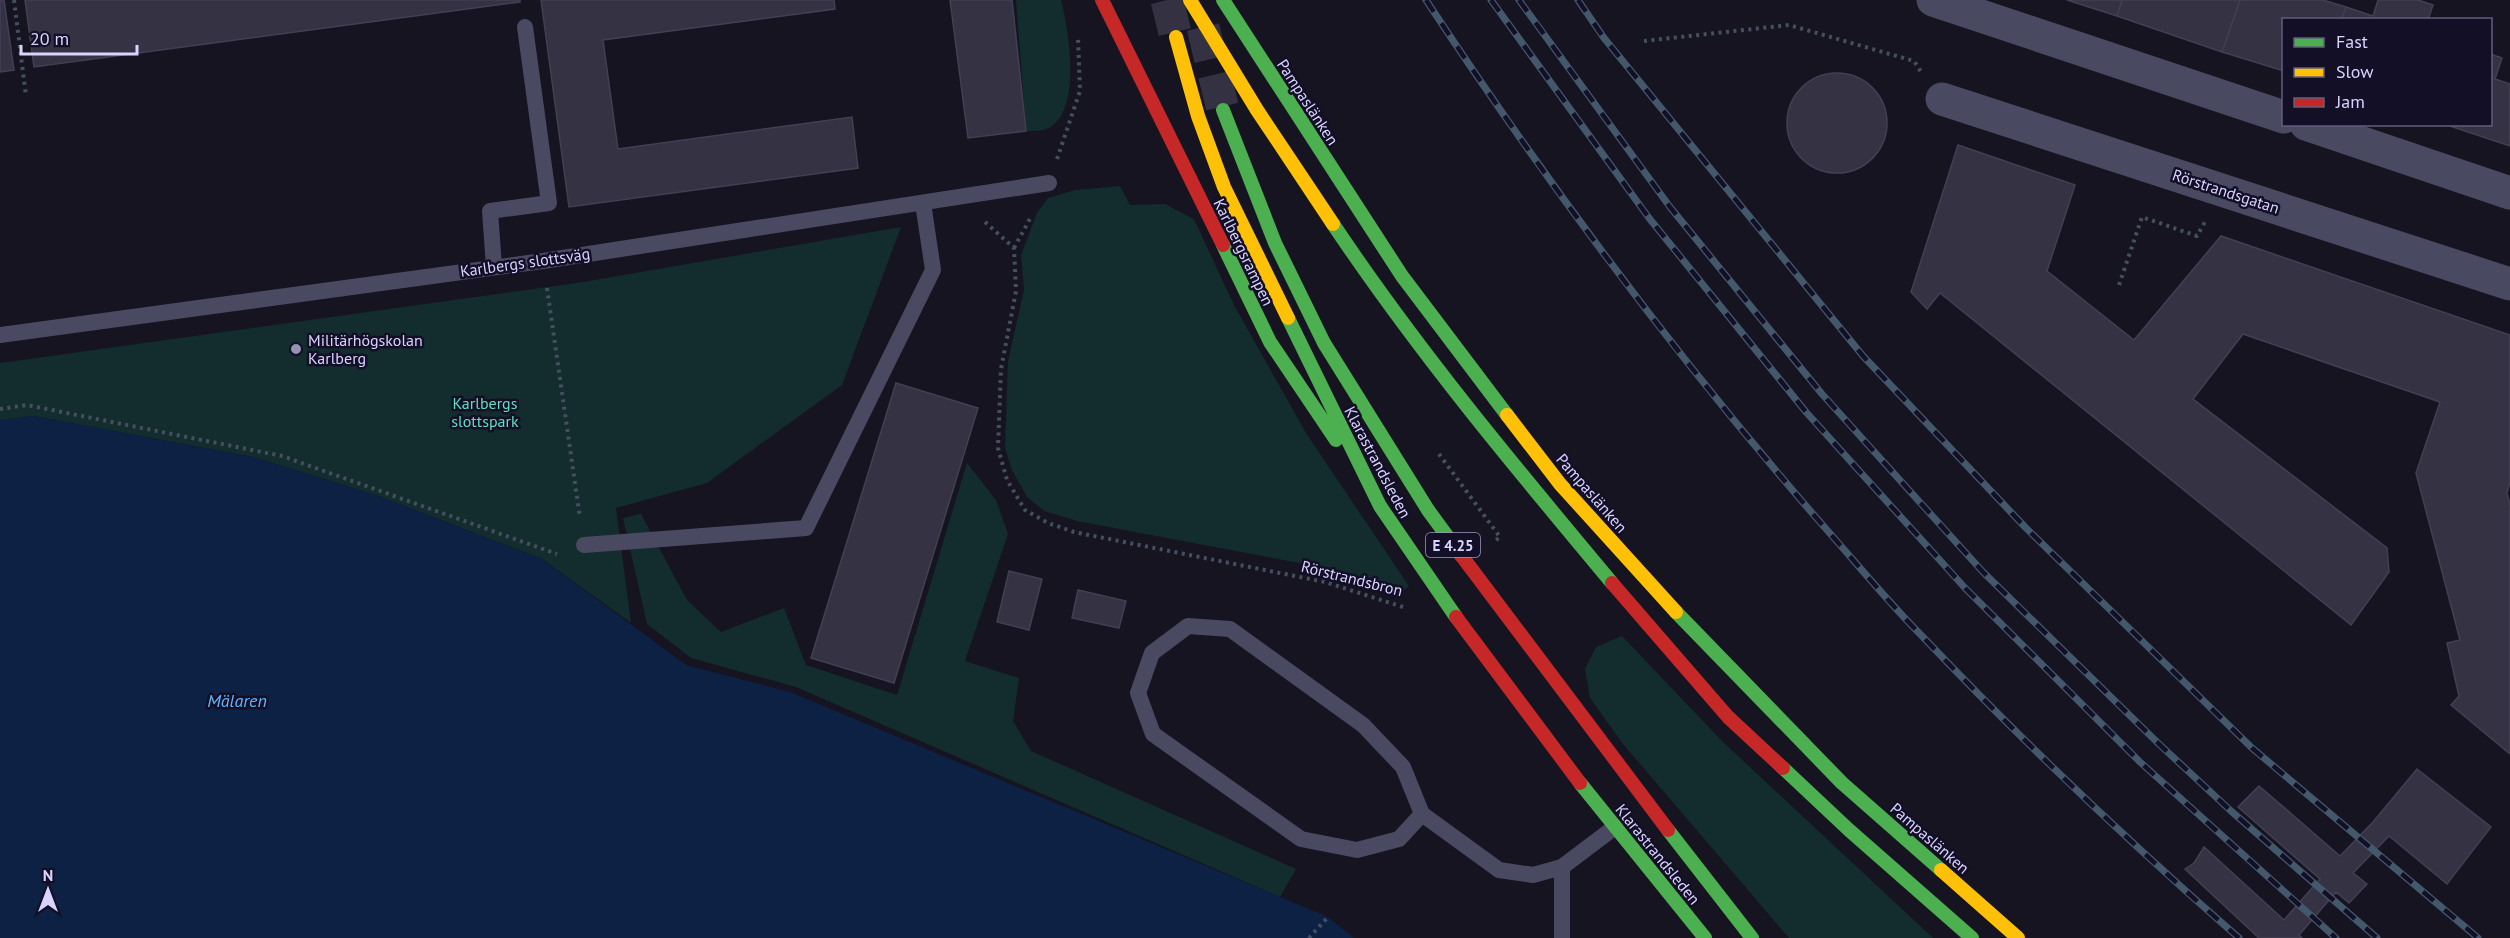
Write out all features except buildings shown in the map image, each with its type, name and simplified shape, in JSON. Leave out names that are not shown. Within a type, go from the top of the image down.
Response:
[{"type":"main road","name":"Karlbergsrampen","points":[[1102,0],[1270,342],[1380,506]]},
{"type":"main road","points":[[1190,0],[1257,110],[1376,288],[1475,418],[1610,580],[1728,717],[1849,830],[1972,938]]},
{"type":"main road","name":"Pampaslänken","points":[[1222,0],[1402,276],[1560,483],[1688,625],[1842,783],[2018,938]]},
{"type":"main road","name":"Klarastrandsleden","points":[[1176,37],[1198,116],[1224,187],[1380,506],[1472,640],[1615,827],[1706,938]]},
{"type":"main road","name":"Klarastrandsleden","points":[[1223,110],[1275,243],[1324,343],[1428,510],[1611,757],[1752,938]]},
{"type":"street","points":[[1933,0],[2282,117]]},
{"type":"street","name":"Rörstrandsgatan","points":[[1942,99],[2510,284]]},
{"type":"street","points":[[2312,126],[2510,193]]},
{"type":"lane","points":[[494,267],[490,211],[549,203],[525,27]]},
{"type":"lane","name":"Karlbergs slottsväg","points":[[0,335],[543,261],[1049,183]]},
{"type":"lane","points":[[584,545],[806,528],[933,270],[923,203]]},
{"type":"lane","points":[[1422,814],[1399,839],[1357,850],[1302,839],[1153,734],[1138,693],[1152,653],[1188,626],[1230,629],[1363,725],[1403,767],[1422,814],[1499,870],[1533,875],[1562,867],[1615,827]]},
{"type":"lane","points":[[1562,867],[1562,938]]},
{"type":"path","points":[[14,0],[26,96]]},
{"type":"path","points":[[1644,42],[1789,25],[1914,61],[1942,99]]},
{"type":"path","points":[[958,198],[1014,248],[1049,183],[1080,91],[1076,29]]},
{"type":"path","points":[[2119,285],[2142,217],[2197,236]]},
{"type":"path","name":"Rörstrandsbron","points":[[1014,248],[1016,291],[1001,369],[998,448],[1007,480],[1026,510],[1048,523],[1074,532],[1325,582],[1403,607],[1413,600]]},
{"type":"path","points":[[0,409],[27,405],[282,456],[555,554],[584,545],[543,261]]},
{"type":"path","points":[[1437,450],[1500,537],[1490,544]]},
{"type":"path","points":[[1309,938],[1328,917]]},
{"type":"green space","points":[[1016,0],[1061,0],[1069,49],[1069,87],[1066,104],[1059,118],[1044,130],[1026,131]]},
{"type":"green space","points":[[1120,186],[1130,205],[1165,204],[1194,219],[1234,305],[1306,433],[1409,586],[1401,593],[1315,566],[1077,521],[1044,511],[1027,497],[1012,470],[1005,448],[1008,361],[1024,290],[1021,255],[1037,213],[1048,198],[1075,190]]},
{"type":"green space","name":"Karlbergs slottspark","points":[[901,227],[842,385],[707,483],[616,508],[631,623],[542,559],[381,497],[253,457],[33,416],[0,420],[0,363],[583,282]]},
{"type":"green space","points":[[967,463],[996,500],[1008,534],[965,661],[1019,678],[1013,721],[1031,751],[1296,869],[1280,897],[796,687],[691,658],[647,624],[623,518],[641,514],[687,600],[721,632],[784,608],[806,665],[897,695]]},
{"type":"green space","points":[[1622,636],[1722,741],[1933,938],[1789,938],[1623,744],[1590,698],[1585,669],[1596,647]]},
{"type":"water","name":"Mälaren","points":[[33,416],[253,457],[381,497],[542,559],[686,665],[790,692],[1328,917],[1354,938],[0,938],[0,420]]},
{"type":"tunnel","points":[[1167,0],[1176,37]]},
{"type":"tunnel","points":[[1203,27],[1223,110]]},
{"type":"railway","points":[[1426,0],[1521,140],[1621,276],[1725,409],[1834,538],[1899,612],[2038,753],[2157,865],[2239,938]]},
{"type":"railway","points":[[1491,0],[1649,218],[1806,412],[1965,588],[2140,762],[2336,938]]},
{"type":"railway","points":[[1519,0],[1670,207],[1822,394],[1983,572],[2231,811],[2377,938]]},
{"type":"railway","points":[[1578,0],[1604,38],[1863,356],[2025,527],[2252,748],[2478,938]]},
{"type":"traffic: fast","points":[[1223,0],[1402,276],[1507,415]]},
{"type":"traffic: fast","points":[[1223,110],[1275,243],[1324,343],[1428,510],[1461,555]]},
{"type":"traffic: fast","points":[[1333,224],[1433,363],[1612,583]]},
{"type":"traffic: fast","points":[[1223,245],[1270,342],[1336,440]]},
{"type":"traffic: fast","points":[[1288,318],[1380,506],[1456,617]]},
{"type":"traffic: fast","points":[[1676,612],[1842,783],[1941,870]]},
{"type":"traffic: fast","points":[[1783,768],[1849,830],[1972,938]]},
{"type":"traffic: fast","points":[[1580,783],[1705,938]]},
{"type":"traffic: fast","points":[[1668,830],[1752,938]]},
{"type":"traffic: slow","points":[[1190,0],[1257,110],[1333,224]]},
{"type":"traffic: slow","points":[[1176,37],[1198,116],[1224,187],[1288,318]]},
{"type":"traffic: slow","points":[[1507,415],[1560,484],[1676,612]]},
{"type":"traffic: slow","points":[[1941,870],[2018,938]]},
{"type":"traffic: jam","points":[[1102,0],[1223,245]]},
{"type":"traffic: jam","points":[[1461,555],[1668,830]]},
{"type":"traffic: jam","points":[[1612,583],[1728,717],[1783,768]]},
{"type":"traffic: jam","points":[[1456,617],[1580,783]]},
{"type":"place","name":"Militärhögskolan Karlberg","points":[[296,349]]}]
